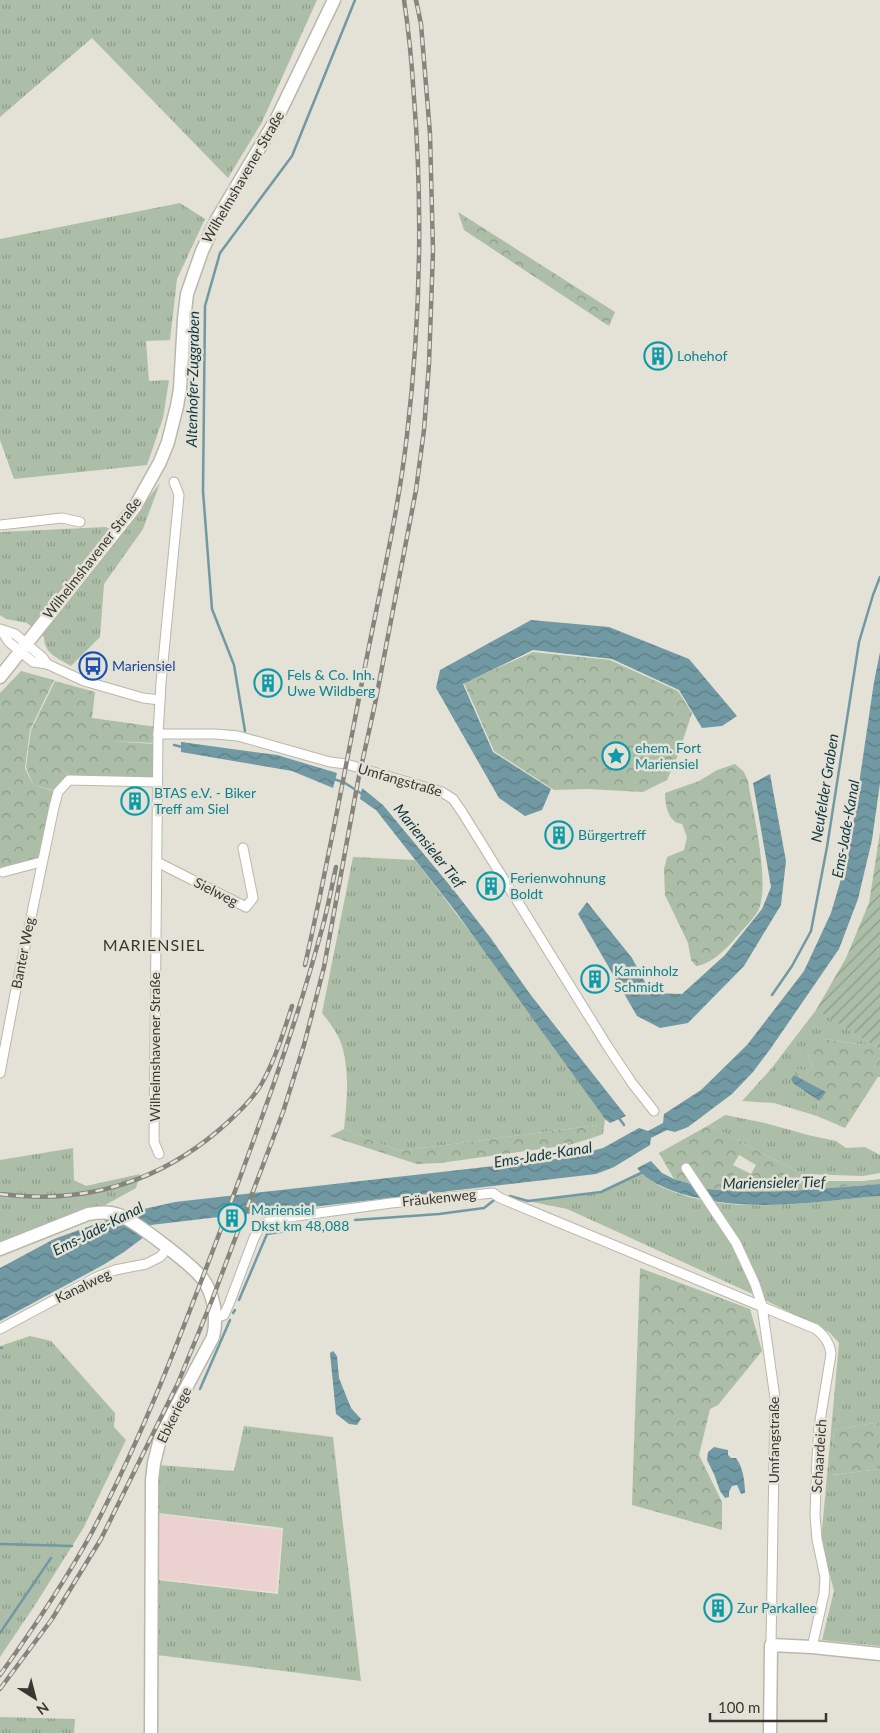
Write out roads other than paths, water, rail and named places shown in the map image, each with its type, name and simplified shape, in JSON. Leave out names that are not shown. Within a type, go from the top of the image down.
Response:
[{"type":"street","name":"Wilhelmshavener Straße","points":[[0,677],[135,506],[160,462],[178,406],[187,294],[202,251],[216,221],[278,118],[334,0]]},
{"type":"street","name":"Wilhelmshavener Straße","points":[[159,1154],[154,1142],[158,734],[179,495],[174,482]]},
{"type":"street","points":[[0,525],[62,518],[80,522]]},
{"type":"street","points":[[0,630],[5,638],[22,648],[33,662],[47,664],[84,681],[143,698],[160,700]]},
{"type":"street","name":"Umfangstraße","points":[[158,734],[215,734],[254,739],[272,746],[330,762],[346,764],[448,794],[462,812],[608,1047],[632,1083],[654,1111]]},
{"type":"street","name":"Banter Weg","points":[[0,1073],[41,862],[58,792],[69,780],[157,782]]},
{"type":"street","name":"Sielweg","points":[[157,862],[247,910],[253,898],[242,848]]},
{"type":"street","points":[[3,872],[41,862]]},
{"type":"street","name":"Umfangstraße","points":[[686,1168],[710,1207],[736,1243],[755,1284],[762,1306],[775,1398],[770,1733]]},
{"type":"street","name":"Fräukenweg","points":[[215,1318],[224,1314],[254,1238],[265,1223],[275,1219],[325,1212],[493,1193],[500,1198],[762,1306]]},
{"type":"street","name":"Ebkeriege","points":[[0,1249],[88,1214],[110,1213],[124,1217],[152,1236],[191,1267],[202,1278],[212,1300],[216,1326],[213,1337],[162,1435],[154,1463],[152,1489],[151,1733]]},
{"type":"street","name":"Kanalweg","points":[[0,1329],[97,1277],[114,1270],[146,1264],[160,1257],[167,1249]]},
{"type":"street","name":"Schaardeich","points":[[762,1306],[816,1329],[824,1335],[830,1346],[831,1354],[817,1450],[815,1515],[817,1539],[825,1577],[824,1594],[812,1647]]},
{"type":"street","points":[[771,1645],[880,1654]]},
{"type":"water","points":[[531,620],[609,627],[689,659],[737,716],[722,726],[702,728],[679,690],[612,659],[533,650],[463,684],[493,752],[551,789],[542,810],[525,816],[499,798],[436,688],[440,670]]},
{"type":"water","name":"Ems-Jade-Kanal","points":[[880,652],[880,783],[872,840],[858,899],[839,949],[771,1048],[753,1072],[732,1094],[688,1127],[675,1132],[667,1130],[651,1138],[650,1145],[614,1167],[596,1174],[251,1214],[224,1212],[219,1217],[151,1225],[143,1235],[144,1237],[124,1252],[0,1321],[0,1268],[54,1239],[126,1213],[175,1202],[565,1158],[603,1148],[639,1128],[648,1131],[663,1123],[664,1114],[701,1090],[747,1045],[804,971],[831,913],[849,852]]},
{"type":"water","points":[[181,742],[277,755],[337,773],[333,788],[292,771],[181,752]]},
{"type":"water","points":[[770,774],[786,861],[781,905],[744,966],[688,1023],[660,1028],[637,1016],[578,914],[587,902],[632,958],[651,993],[682,994],[725,955],[762,909],[771,887],[753,783]]},
{"type":"water","points":[[362,788],[383,805],[452,888],[490,937],[530,994],[626,1116],[610,1123],[605,1119],[456,912],[376,810],[360,799]]},
{"type":"water","points":[[794,1075],[826,1092],[819,1101],[794,1084],[791,1079]]},
{"type":"water","points":[[651,1161],[662,1173],[674,1179],[708,1189],[744,1192],[792,1191],[880,1184],[880,1196],[779,1205],[728,1203],[679,1193],[656,1184],[637,1168]]},
{"type":"water","points":[[333,1351],[337,1356],[339,1378],[351,1408],[361,1419],[357,1425],[349,1424],[336,1414],[330,1353]]},
{"type":"water","points":[[714,1447],[728,1450],[728,1455],[731,1458],[736,1458],[743,1475],[745,1493],[741,1494],[737,1485],[732,1486],[729,1497],[725,1498],[720,1491],[707,1460],[708,1452]]},
{"type":"waterway","name":"Altenhofer-Zuggraben","points":[[245,731],[234,665],[212,609],[203,491],[205,306],[220,253],[292,156],[355,0]]},
{"type":"waterway","name":"Neufelder Graben","points":[[772,995],[792,966],[811,931],[827,847],[859,642],[880,577]]},
{"type":"waterway","name":"Mariensieler Tief","points":[[174,745],[182,747]]},
{"type":"waterway","name":"Mariensieler Tief","points":[[334,779],[345,783],[362,794]]},
{"type":"waterway","name":"Mariensieler Tief","points":[[619,1118],[624,1125]]},
{"type":"waterway","points":[[510,1196],[528,1201],[601,1192],[641,1173]]},
{"type":"waterway","points":[[355,1220],[439,1214],[484,1208],[493,1201]]},
{"type":"waterway","points":[[239,1300],[267,1234],[294,1230]]},
{"type":"waterway","points":[[200,1389],[230,1320]]},
{"type":"waterway","points":[[0,1544],[72,1546]]},
{"type":"waterway","points":[[0,1633],[51,1558]]},
{"type":"railway","points":[[305,965],[393,524],[407,435],[415,351],[419,267],[419,182],[409,36],[404,0]]},
{"type":"railway","points":[[0,1689],[52,1619],[101,1539],[178,1383],[212,1300],[283,1112],[304,1045],[324,967],[358,781],[375,704],[416,490],[424,430],[429,364],[433,251],[430,134],[421,24],[416,0]]},
{"type":"railway","points":[[0,1675],[48,1606],[91,1534],[145,1422],[192,1306],[261,1120],[309,973],[329,902],[336,867]]},
{"type":"railway","points":[[0,1194],[63,1196],[93,1192],[150,1174],[177,1160],[227,1123],[255,1094],[271,1065],[292,1006]]},
{"type":"place","name":"Lohehof","points":[[658,356]]},
{"type":"place","name":"Mariensiel","points":[[93,666]]},
{"type":"place","name":"Fels & Co. Inh. Uwe Wildberg","points":[[268,683]]},
{"type":"place","name":"ehem. Fort Mariensiel","points":[[616,756]]},
{"type":"place","name":"BTAS e.V. - Biker Treff am Siel","points":[[135,801]]},
{"type":"place","name":"Bürgertreff","points":[[559,835]]},
{"type":"place","name":"Ferienwohnung Boldt","points":[[491,886]]},
{"type":"place","name":"Kaminholz Schmidt","points":[[595,979]]},
{"type":"place","name":"Mariensiel Dkst km 48,088","points":[[232,1218]]},
{"type":"place","name":"Zur Parkallee","points":[[718,1608]]},
{"type":"district","name":"MARIENSIEL","points":[[154,945]]}]
